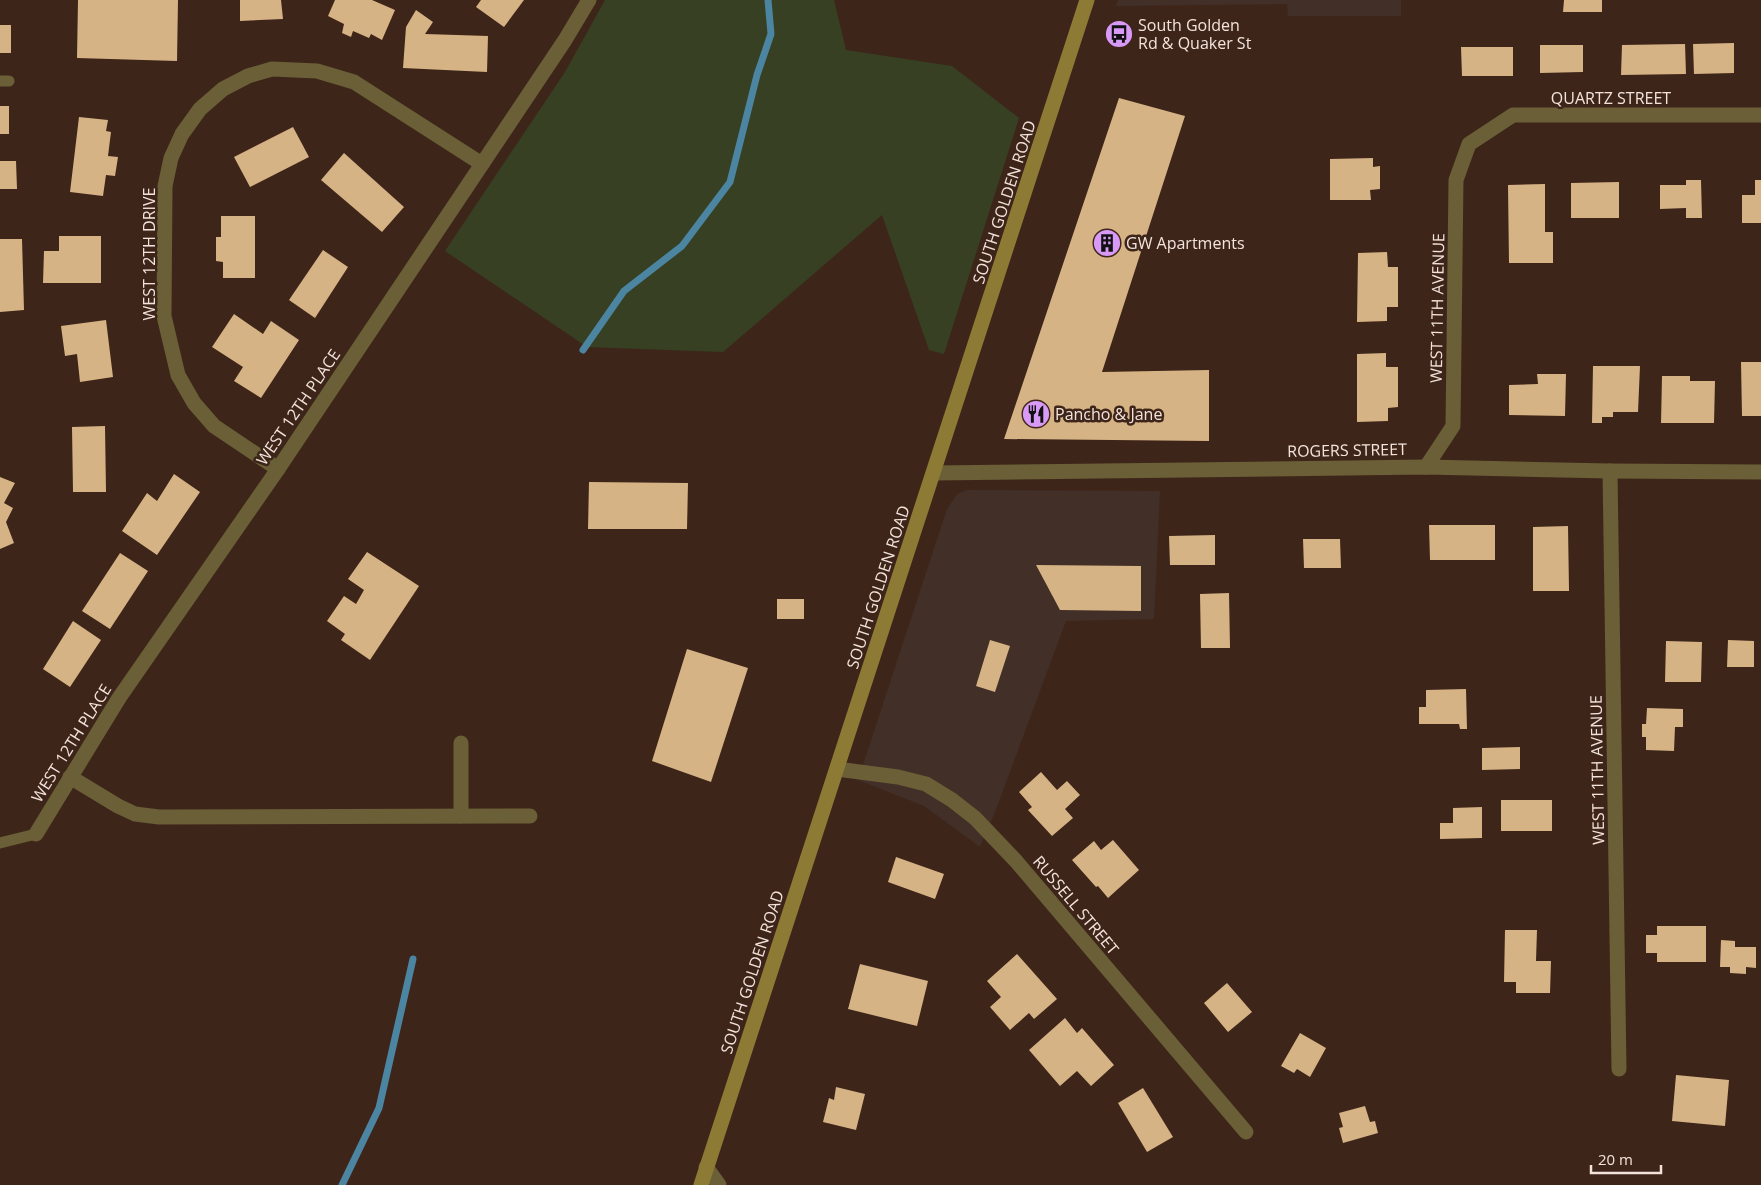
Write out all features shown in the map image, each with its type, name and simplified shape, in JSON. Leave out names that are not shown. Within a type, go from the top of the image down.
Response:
[{"type":"main road","name":"SOUTH GOLDEN ROAD","points":[[700,1185],[1087,0]]},
{"type":"street","name":"WEST 12TH PLACE","points":[[36,834],[119,698],[278,469],[565,40],[589,0]]},
{"type":"street","name":"WEST 12TH DRIVE","points":[[278,469],[214,426],[194,403],[178,375],[164,316],[165,186],[171,158],[182,134],[200,109],[223,89],[248,76],[272,69],[317,71],[354,82],[482,164]]},
{"type":"street","name":"QUARTZ STREET","points":[[1469,144],[1513,115],[1761,115]]},
{"type":"street","name":"WEST 11TH AVENUE","points":[[1426,467],[1453,426],[1456,180],[1469,144]]},
{"type":"street","name":"ROGERS STREET","points":[[934,473],[1426,467],[1610,472],[1761,472]]},
{"type":"street","name":"WEST 11TH AVENUE","points":[[1610,472],[1619,1069]]},
{"type":"street","points":[[460,743],[460,816]]},
{"type":"street","name":"RUSSELL STREET","points":[[837,769],[898,777],[926,784],[952,800],[975,818],[1016,861],[1246,1132]]},
{"type":"street","points":[[70,778],[135,814],[159,817],[530,816]]},
{"type":"street","points":[[706,1167],[719,1185]]},
{"type":"lane","points":[[0,843],[36,834]]},
{"type":"shaded area","points":[[1118,0],[1401,0],[1401,16],[1288,16],[1287,4],[1116,6]]},
{"type":"shaded area","points":[[967,490],[1160,491],[1154,619],[1066,621],[995,812],[980,847],[924,806],[858,780],[947,509],[957,494]]},
{"type":"green space","points":[[605,0],[834,0],[846,50],[952,66],[1019,118],[944,354],[929,350],[882,215],[723,352],[587,347],[445,251],[565,72]]},
{"type":"building","points":[[78,0],[178,0],[177,61],[77,58]]},
{"type":"building","points":[[240,0],[281,0],[283,19],[240,21]]},
{"type":"building","points":[[335,0],[372,0],[395,10],[382,40],[371,34],[369,38],[353,31],[351,37],[342,33],[344,24],[328,16]]},
{"type":"building","points":[[481,0],[524,0],[504,27],[476,7]]},
{"type":"building","points":[[1564,0],[1602,0],[1602,12],[1563,12]]},
{"type":"building","points":[[416,10],[433,22],[425,34],[488,36],[487,72],[403,68],[406,27]]},
{"type":"building","points":[[0,25],[11,25],[11,53],[0,53]]},
{"type":"building","points":[[1734,43],[1734,73],[1694,74],[1693,44]]},
{"type":"building","points":[[1685,44],[1686,74],[1621,75],[1622,45]]},
{"type":"building","points":[[1540,45],[1583,45],[1583,72],[1540,73]]},
{"type":"building","points":[[1461,47],[1513,47],[1513,76],[1462,76]]},
{"type":"building","name":"GW Apartments","points":[[1119,98],[1185,116],[1102,372],[1209,370],[1209,441],[1004,439]]},
{"type":"building","points":[[0,106],[9,106],[9,134],[0,134]]},
{"type":"building","points":[[79,117],[108,120],[106,131],[111,132],[108,156],[118,157],[115,176],[106,175],[103,196],[70,192]]},
{"type":"building","points":[[293,127],[309,157],[250,187],[234,157]]},
{"type":"building","points":[[344,153],[404,207],[382,232],[321,180]]},
{"type":"building","points":[[1373,158],[1373,167],[1380,166],[1380,189],[1370,190],[1371,200],[1330,200],[1330,159]]},
{"type":"building","points":[[0,161],[16,161],[17,189],[0,189]]},
{"type":"building","points":[[1686,180],[1701,180],[1702,218],[1686,218],[1686,208],[1660,209],[1660,185],[1686,185]]},
{"type":"building","points":[[1755,180],[1761,180],[1761,223],[1742,223],[1742,195],[1755,195]]},
{"type":"building","points":[[1619,182],[1619,218],[1571,218],[1571,183]]},
{"type":"building","points":[[1545,184],[1545,232],[1553,232],[1553,263],[1509,263],[1508,185]]},
{"type":"building","points":[[221,216],[255,216],[255,278],[223,278],[223,262],[216,261],[216,237],[221,237]]},
{"type":"building","points":[[59,236],[101,236],[101,283],[43,283],[44,251],[59,251]]},
{"type":"building","points":[[0,239],[22,239],[24,310],[0,312]]},
{"type":"building","points":[[323,250],[348,267],[315,318],[289,300]]},
{"type":"building","points":[[1387,252],[1388,267],[1398,267],[1398,307],[1387,307],[1387,321],[1357,322],[1358,253]]},
{"type":"building","points":[[234,314],[263,334],[271,321],[299,340],[261,398],[234,381],[243,367],[212,347]]},
{"type":"building","points":[[106,320],[113,377],[80,382],[77,354],[65,356],[61,326]]},
{"type":"building","points":[[1386,353],[1386,367],[1398,367],[1398,407],[1388,408],[1388,421],[1357,422],[1357,354]]},
{"type":"building","points":[[1741,362],[1761,362],[1761,416],[1742,416]]},
{"type":"building","points":[[1593,366],[1640,366],[1638,412],[1613,412],[1613,417],[1602,417],[1602,423],[1592,423]]},
{"type":"building","points":[[1537,374],[1566,374],[1565,416],[1509,415],[1509,385],[1538,384]]},
{"type":"building","points":[[1662,376],[1690,376],[1690,381],[1715,381],[1714,423],[1661,423]]},
{"type":"building","points":[[105,426],[106,492],[73,492],[72,427]]},
{"type":"building","points":[[174,474],[200,492],[157,555],[122,531],[147,493],[157,501]]},
{"type":"building","points":[[0,477],[15,483],[4,503],[13,508],[6,522],[14,543],[0,549]]},
{"type":"building","points":[[589,482],[688,483],[687,529],[588,529]]},
{"type":"building","points":[[1429,525],[1495,525],[1495,560],[1430,560]]},
{"type":"building","points":[[1568,526],[1569,591],[1533,591],[1533,527]]},
{"type":"building","points":[[1215,535],[1215,565],[1170,565],[1169,536]]},
{"type":"building","points":[[1303,539],[1340,539],[1341,568],[1304,568]]},
{"type":"building","points":[[367,552],[419,586],[370,660],[341,640],[345,634],[327,621],[344,596],[356,604],[364,590],[348,579]]},
{"type":"building","points":[[120,553],[148,571],[110,629],[82,611]]},
{"type":"building","points":[[1036,565],[1141,566],[1141,611],[1060,610]]},
{"type":"building","points":[[1229,593],[1230,648],[1201,648],[1200,594]]},
{"type":"building","points":[[777,599],[804,599],[804,619],[777,619]]},
{"type":"building","points":[[73,621],[101,640],[70,687],[43,669]]},
{"type":"building","points":[[990,640],[1010,646],[995,692],[976,686]]},
{"type":"building","points":[[1728,640],[1754,641],[1754,667],[1727,667]]},
{"type":"building","points":[[1666,641],[1702,642],[1701,682],[1665,682]]},
{"type":"building","points":[[687,649],[748,668],[711,782],[652,761]]},
{"type":"building","points":[[1466,689],[1467,729],[1460,729],[1459,724],[1419,724],[1419,707],[1426,707],[1426,690]]},
{"type":"building","points":[[1647,708],[1683,709],[1683,727],[1675,727],[1674,751],[1646,750],[1646,737],[1642,737],[1642,724],[1646,724]]},
{"type":"building","points":[[1520,747],[1520,769],[1482,770],[1482,748]]},
{"type":"building","points":[[1041,772],[1057,790],[1067,781],[1080,795],[1065,809],[1073,818],[1052,836],[1028,810],[1032,807],[1019,792]]},
{"type":"building","points":[[1501,800],[1552,800],[1552,831],[1501,831]]},
{"type":"building","points":[[1482,807],[1482,838],[1440,839],[1440,823],[1453,823],[1453,808]]},
{"type":"building","points":[[1113,840],[1139,870],[1108,898],[1072,860],[1094,841],[1101,850]]},
{"type":"building","points":[[896,857],[944,874],[935,899],[888,882]]},
{"type":"building","points":[[1657,926],[1706,926],[1706,962],[1657,962],[1657,953],[1646,953],[1646,935],[1657,935]]},
{"type":"building","points":[[1505,930],[1537,930],[1536,961],[1551,961],[1550,993],[1516,993],[1516,982],[1504,982]]},
{"type":"building","points":[[1721,940],[1735,941],[1735,947],[1756,947],[1756,968],[1746,967],[1746,974],[1730,973],[1730,967],[1720,967]]},
{"type":"building","points":[[1017,954],[1057,999],[1034,1019],[1029,1013],[1010,1030],[990,1007],[1001,997],[987,981]]},
{"type":"building","points":[[860,964],[928,981],[917,1026],[848,1009]]},
{"type":"building","points":[[1227,983],[1252,1012],[1228,1032],[1204,1003]]},
{"type":"building","points":[[1065,1018],[1077,1033],[1082,1028],[1114,1065],[1091,1086],[1077,1071],[1060,1086],[1029,1050]]},
{"type":"building","points":[[1300,1033],[1326,1048],[1310,1077],[1297,1069],[1294,1073],[1281,1066]]},
{"type":"building","points":[[1676,1075],[1729,1080],[1725,1126],[1672,1121]]},
{"type":"building","points":[[836,1087],[865,1094],[856,1130],[823,1122],[829,1098],[834,1100]]},
{"type":"building","points":[[1143,1088],[1173,1137],[1147,1152],[1118,1103]]},
{"type":"building","points":[[1365,1106],[1370,1122],[1375,1121],[1378,1133],[1343,1143],[1339,1128],[1343,1127],[1339,1113]]},
{"type":"waterway","points":[[583,350],[624,291],[682,246],[730,182],[757,75],[771,34],[768,0]]},
{"type":"waterway","points":[[342,1185],[379,1108],[413,959]]},
{"type":"place","name":"South Golden Rd & Quaker St","points":[[1119,34]]},
{"type":"place","name":"GW Apartments","points":[[1107,243]]},
{"type":"place","name":"Pancho & Jane","points":[[1036,414]]}]
